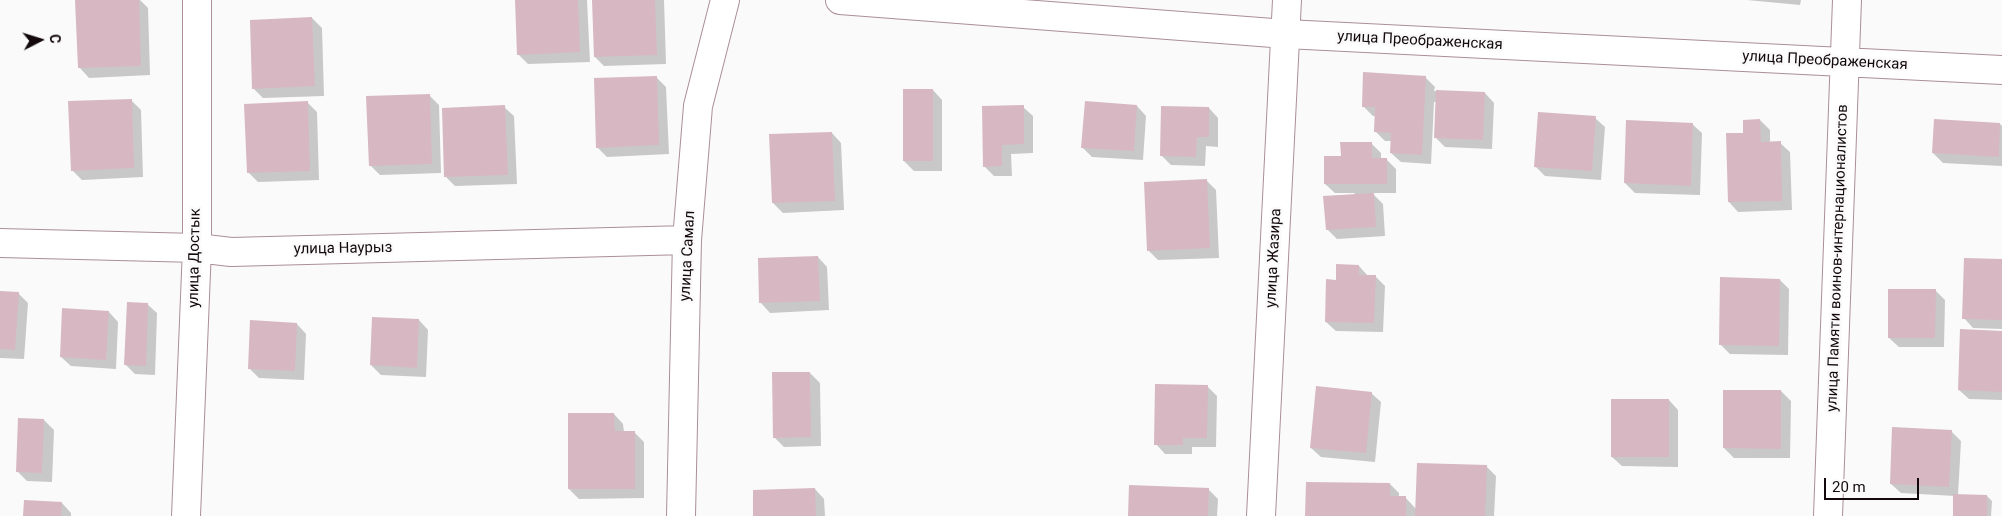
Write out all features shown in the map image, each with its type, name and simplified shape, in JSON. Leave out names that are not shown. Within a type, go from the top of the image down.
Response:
[{"type":"street","name":"улица Достык","points":[[186,516],[197,248],[197,0]]},
{"type":"street","name":"улица Самал","points":[[680,516],[687,240],[698,106],[725,0]]},
{"type":"street","name":"улица Преображенская","points":[[840,0],[1286,34],[2002,70]]},
{"type":"street","name":"улица Жазира","points":[[1261,516],[1287,0]]},
{"type":"street","name":"улица Памяти воинов-интернационалистов","points":[[1828,516],[1847,0]]},
{"type":"street","name":"улица Наурыз","points":[[0,243],[197,248],[231,252],[687,240]]},
{"type":"building","points":[[75,0],[139,0],[141,66],[78,68]]},
{"type":"building","points":[[515,0],[578,0],[580,52],[517,55]]},
{"type":"building","points":[[592,0],[655,0],[657,55],[594,57]]},
{"type":"building","points":[[312,17],[315,86],[252,89],[250,20]]},
{"type":"building","points":[[1363,72],[1426,76],[1422,155],[1390,153],[1391,133],[1374,132],[1375,107],[1362,107]]},
{"type":"building","points":[[657,76],[659,145],[596,148],[594,78]]},
{"type":"building","points":[[903,89],[933,89],[933,161],[903,161]]},
{"type":"building","points":[[1436,90],[1485,92],[1483,140],[1434,138]]},
{"type":"building","points":[[430,94],[432,164],[369,166],[366,96]]},
{"type":"building","points":[[132,99],[134,168],[71,171],[68,101]]},
{"type":"building","points":[[308,101],[310,171],[247,173],[244,104]]},
{"type":"building","points":[[1085,101],[1137,105],[1134,151],[1081,148]]},
{"type":"building","points":[[505,105],[508,175],[444,177],[442,108]]},
{"type":"building","points":[[1024,105],[1024,144],[1002,145],[1002,166],[983,167],[982,106]]},
{"type":"building","points":[[1161,106],[1209,107],[1209,137],[1197,137],[1196,157],[1160,156]]},
{"type":"building","points":[[1538,112],[1596,116],[1592,171],[1534,167]]},
{"type":"building","points":[[1760,119],[1761,142],[1781,141],[1782,201],[1728,202],[1726,133],[1743,133],[1743,120]]},
{"type":"building","points":[[1934,119],[2000,123],[1999,157],[1932,153]]},
{"type":"building","points":[[1626,120],[1693,123],[1691,186],[1624,183]]},
{"type":"building","points":[[832,132],[835,201],[772,203],[769,134]]},
{"type":"building","points":[[1340,142],[1372,142],[1372,158],[1387,158],[1387,184],[1324,184],[1324,156],[1341,156]]},
{"type":"building","points":[[1207,179],[1210,248],[1147,251],[1144,182]]},
{"type":"building","points":[[1374,193],[1376,227],[1326,230],[1323,196]]},
{"type":"building","points":[[818,256],[820,301],[759,303],[758,258]]},
{"type":"building","points":[[1964,258],[2002,259],[2002,320],[1962,319]]},
{"type":"building","points":[[1336,264],[1359,265],[1359,275],[1376,275],[1374,323],[1325,322],[1326,279],[1336,280]]},
{"type":"building","points":[[1720,277],[1780,279],[1779,346],[1719,345]]},
{"type":"building","points":[[1888,289],[1936,289],[1935,338],[1888,338]]},
{"type":"building","points":[[0,291],[19,292],[15,350],[0,349]]},
{"type":"building","points":[[127,302],[148,303],[146,366],[124,365]]},
{"type":"building","points":[[62,308],[109,311],[106,360],[60,357]]},
{"type":"building","points":[[372,317],[419,319],[417,368],[370,365]]},
{"type":"building","points":[[250,320],[297,323],[295,371],[248,369]]},
{"type":"building","points":[[1960,329],[2002,331],[2002,392],[1958,390]]},
{"type":"building","points":[[772,372],[810,372],[811,437],[773,438]]},
{"type":"building","points":[[1155,384],[1208,385],[1207,438],[1183,438],[1183,445],[1154,445]]},
{"type":"building","points":[[1316,386],[1372,392],[1366,453],[1310,448]]},
{"type":"building","points":[[1723,390],[1781,390],[1781,449],[1723,448]]},
{"type":"building","points":[[1611,399],[1669,399],[1669,457],[1611,457]]},
{"type":"building","points":[[568,413],[614,413],[615,431],[635,431],[635,489],[568,489]]},
{"type":"building","points":[[18,418],[44,419],[42,473],[16,472]]},
{"type":"building","points":[[1892,427],[1952,430],[1949,487],[1890,484]]},
{"type":"building","points":[[1417,463],[1487,465],[1485,516],[1415,516]]},
{"type":"building","points":[[1306,482],[1390,483],[1390,496],[1406,496],[1406,516],[1305,516]]},
{"type":"building","points":[[1129,485],[1209,488],[1208,516],[1128,516]]},
{"type":"building","points":[[815,488],[816,516],[753,516],[753,490]]},
{"type":"building","points":[[1953,494],[1987,495],[1987,516],[1953,516]]},
{"type":"building","points":[[24,500],[62,502],[61,516],[23,516]]}]
